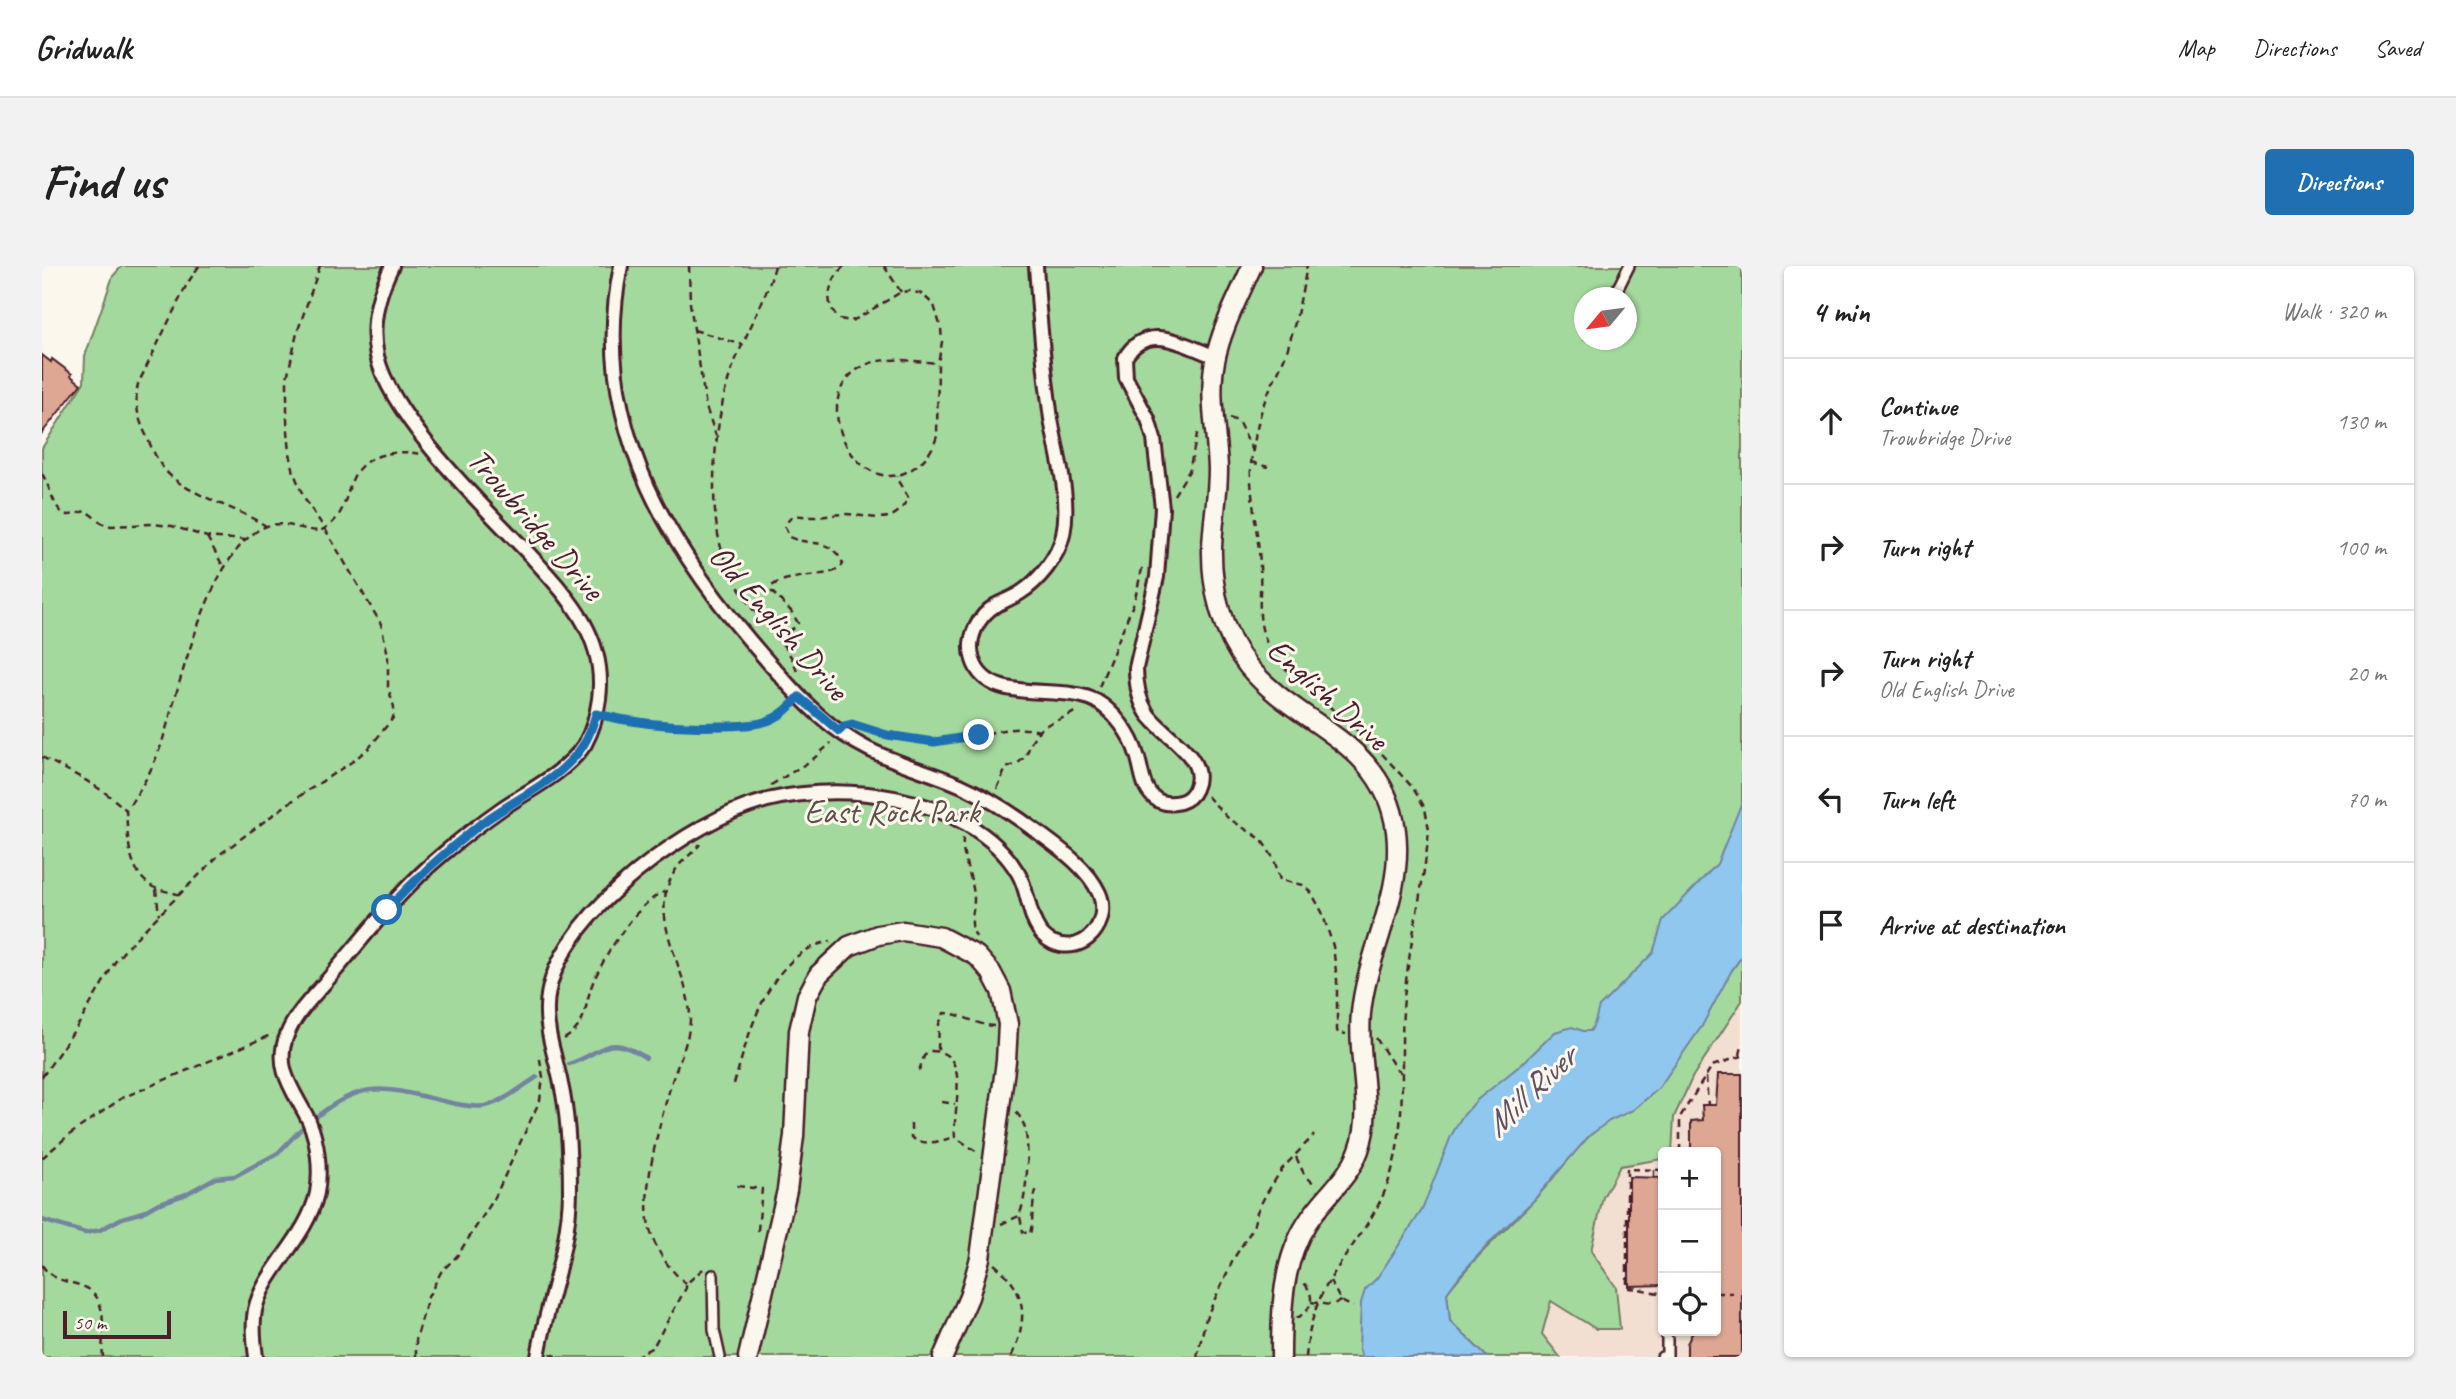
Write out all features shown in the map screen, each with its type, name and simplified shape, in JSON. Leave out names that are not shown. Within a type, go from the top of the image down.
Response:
[{"type":"street","name":"Trowbridge Drive","points":[[256,1357],[255,1320],[261,1295],[310,1214],[318,1182],[314,1136],[283,1072],[282,1059],[287,1034],[312,998],[417,877],[480,824],[567,764],[585,743],[596,714],[600,685],[597,652],[591,633],[578,611],[425,439],[399,404],[385,379],[376,353],[374,319],[377,301],[392,266]]},
{"type":"street","name":"Old English Drive","points":[[538,1357],[564,1253],[570,1194],[564,1098],[547,1015],[550,981],[559,960],[576,936],[625,880],[679,841],[713,821],[747,806],[794,794],[846,792],[897,798],[919,804],[966,825],[1008,858],[1025,886],[1035,923],[1042,934],[1053,942],[1074,945],[1084,941],[1094,933],[1103,916],[1100,896],[1085,873],[1055,845],[1023,821],[976,793],[893,761],[839,731],[796,694],[735,624],[688,562],[646,484],[629,441],[620,406],[615,372],[614,316],[621,266]]},
{"type":"street","points":[[1036,266],[1042,351],[1063,488],[1065,521],[1057,551],[1043,572],[1021,593],[986,612],[974,631],[971,650],[977,669],[999,687],[1051,691],[1093,699],[1114,716],[1129,737],[1138,757],[1144,783],[1153,797],[1166,804],[1189,798],[1196,787],[1197,770],[1192,760],[1147,714],[1136,682],[1136,668],[1160,558],[1162,508],[1158,464],[1148,419],[1126,377],[1125,358],[1137,343],[1151,338],[1171,340],[1216,357]]},
{"type":"street","name":"English Drive","points":[[1252,266],[1216,357],[1213,398],[1218,477],[1212,563],[1214,584],[1225,625],[1235,646],[1258,677],[1347,744],[1366,764],[1389,802],[1396,829],[1397,863],[1395,883],[1368,972],[1361,1015],[1359,1042],[1365,1109],[1363,1136],[1353,1163],[1307,1222],[1298,1238],[1286,1278],[1281,1357]]},
{"type":"street","points":[[748,1357],[787,1190],[794,1136],[797,1054],[803,1010],[813,982],[828,964],[849,946],[861,940],[902,931],[927,933],[967,949],[991,972],[1004,1001],[1008,1024],[1008,1045],[980,1258],[969,1297],[943,1357]]},
{"type":"lane","points":[[1618,287],[1629,266]]},
{"type":"lane","points":[[713,1275],[714,1330],[720,1357]]},
{"type":"lane","points":[[1662,1357],[1667,1357],[1667,1339]]},
{"type":"path","points":[[199,266],[187,284],[138,384],[135,398],[138,413],[156,457],[174,479],[266,526]]},
{"type":"path","points":[[42,1076],[80,1022],[122,952],[210,864],[241,838],[369,748],[394,718],[388,687],[388,655],[381,624],[304,498],[294,473],[286,400],[287,378],[297,333],[320,266]]},
{"type":"path","points":[[689,266],[690,303],[706,407],[718,439]]},
{"type":"path","points":[[596,714],[648,725],[742,726],[776,718],[796,694],[797,675],[788,649],[744,597],[720,547],[713,509],[718,439],[727,384],[766,296],[775,266]]},
{"type":"path","points":[[844,266],[834,277],[829,294],[831,309],[840,319],[851,321],[901,292],[916,292],[934,305],[941,328],[937,436],[934,446],[915,468],[898,476],[887,477],[866,468],[846,446],[837,418],[835,404],[838,394],[852,374],[876,362],[888,360],[938,363]]},
{"type":"path","points":[[884,266],[901,292]]},
{"type":"path","points":[[1306,1357],[1310,1328],[1318,1304],[1389,1181],[1401,1127],[1404,990],[1424,873],[1428,819],[1420,796],[1413,788],[1374,746],[1336,711],[1296,680],[1279,663],[1264,640],[1259,604],[1259,540],[1251,462],[1265,399],[1289,345],[1307,266]]},
{"type":"path","points":[[694,330],[743,345]]},
{"type":"path","points":[[1225,419],[1238,421],[1253,451]]},
{"type":"path","points":[[1172,498],[1189,471],[1199,427]]},
{"type":"path","points":[[126,810],[140,791],[154,762],[187,655],[224,568],[246,540],[266,526],[285,525],[312,531],[325,529],[338,517],[360,464],[384,454],[424,456]]},
{"type":"path","points":[[1251,462],[1268,467]]},
{"type":"path","points":[[42,474],[61,512],[69,515],[86,511],[111,526],[172,526],[207,537],[246,540]]},
{"type":"path","points":[[780,640],[798,622],[772,592],[772,586],[783,579],[837,570],[843,564],[836,552],[824,544],[789,537],[785,527],[788,520],[797,516],[847,514],[872,519],[886,517],[900,509],[908,497],[898,481],[898,476]]},
{"type":"path","points":[[207,537],[224,568]]},
{"type":"path","points":[[1093,699],[1134,602],[1144,563]]},
{"type":"path","points":[[747,806],[755,794],[823,751],[844,726],[852,724],[887,735],[934,742],[1010,729],[1039,730],[1066,718],[1079,706]]},
{"type":"path","points":[[994,794],[1006,768],[1022,762],[1039,730]]},
{"type":"path","points":[[42,757],[112,796],[126,810],[132,858],[139,873],[156,889],[180,895]]},
{"type":"path","points":[[1196,787],[1228,818],[1261,839],[1274,859],[1280,880],[1303,885],[1317,900],[1333,946],[1337,980],[1337,1031],[1350,1034]]},
{"type":"path","points":[[635,1357],[653,1346],[686,1288],[665,1261],[653,1239],[648,1222],[650,1180],[657,1132],[690,1021],[687,996],[667,934],[665,901],[669,882],[676,868],[696,850],[713,821]]},
{"type":"path","points":[[963,834],[962,852],[974,896],[972,929]]},
{"type":"path","points":[[156,889],[159,915]]},
{"type":"path","points":[[416,1357],[416,1340],[428,1297],[441,1272],[457,1256],[494,1199],[540,1100],[543,1077],[540,1051],[564,1040],[581,1026],[594,979],[632,918],[644,903],[667,891]]},
{"type":"path","points":[[734,1084],[762,1004],[768,991],[790,962],[808,949],[827,941],[841,942],[849,946]]},
{"type":"path","points":[[938,1052],[939,1024],[944,1013],[956,1015],[978,1025]]},
{"type":"path","points":[[42,1158],[121,1098],[258,1040],[278,1033],[287,1034]]},
{"type":"path","points":[[1372,1034],[1396,1069],[1403,1074]]},
{"type":"path","points":[[1679,1147],[1680,1117],[1712,1066],[1741,1056],[1742,1046]]},
{"type":"path","points":[[919,1071],[926,1053],[938,1052],[949,1057],[957,1068],[955,1137]]},
{"type":"path","points":[[1706,1076],[1708,1105]]},
{"type":"path","points":[[942,1102],[955,1104]]},
{"type":"path","points":[[1012,1107],[1022,1119],[1028,1151],[1024,1200],[1019,1216],[1023,1232],[1030,1234],[1034,1212],[1033,1198],[1038,1186]]},
{"type":"path","points":[[911,1123],[911,1137],[919,1142],[936,1142],[955,1137],[976,1151],[993,1156]]},
{"type":"path","points":[[1197,1357],[1206,1318],[1234,1258],[1250,1234],[1257,1212],[1272,1184],[1314,1135]]},
{"type":"path","points":[[1296,1156],[1305,1176],[1331,1194]]},
{"type":"path","points":[[1658,1170],[1627,1169],[1627,1288],[1646,1288],[1658,1293]]},
{"type":"path","points":[[1654,1170],[1654,1177]]},
{"type":"path","points":[[737,1186],[762,1189],[760,1231]]},
{"type":"path","points":[[984,1224],[1004,1223],[1019,1216]]},
{"type":"path","points":[[980,1258],[991,1262],[1007,1277],[1023,1306],[1018,1341],[1011,1357]]},
{"type":"path","points":[[42,1265],[50,1276],[88,1288],[95,1294],[102,1316],[103,1357]]},
{"type":"path","points":[[685,1284],[697,1274]]},
{"type":"path","points":[[1286,1278],[1304,1283],[1310,1290],[1311,1303],[1329,1305],[1341,1301]]},
{"type":"path","points":[[1330,1281],[1341,1301],[1353,1307]]},
{"type":"path","points":[[1721,1293],[1733,1293]]},
{"type":"path","points":[[1023,1306],[1028,1305]]},
{"type":"shaded area","points":[[1742,988],[1742,1357],[1441,1357],[1440,1310],[1674,1079]]},
{"type":"green space","name":"East Rock Park","points":[[122,266],[1742,266],[1742,851],[1377,1357],[42,1357],[42,448],[84,382],[85,356],[113,276]]},
{"type":"green space","points":[[1742,956],[1742,1001],[1693,1076],[1674,1117],[1672,1147],[1658,1147],[1658,1160],[1620,1166],[1603,1197],[1591,1251],[1616,1287],[1620,1329],[1596,1329],[1551,1301],[1542,1334],[1560,1357],[1487,1357],[1450,1321],[1447,1293],[1588,1138],[1608,1121],[1633,1110]]},
{"type":"water","name":"Mill River","points":[[1742,802],[1742,956],[1702,1026],[1658,1089],[1633,1110],[1609,1121],[1589,1136],[1533,1201],[1461,1274],[1447,1293],[1450,1321],[1487,1357],[1362,1357],[1359,1348],[1361,1303],[1365,1290],[1377,1278],[1422,1210],[1451,1136],[1461,1118],[1477,1100],[1523,1063],[1555,1032],[1572,1027],[1590,1031],[1599,1007],[1653,953],[1663,920],[1717,864]]},
{"type":"building","points":[[42,355],[51,362],[52,359],[81,384],[42,433]]},
{"type":"building","points":[[1718,1074],[1742,1074],[1742,1357],[1687,1357],[1687,1344],[1691,1336],[1721,1336],[1721,1147],[1691,1147],[1691,1121],[1703,1120],[1702,1105],[1716,1105]]},
{"type":"building","points":[[1629,1177],[1658,1178],[1658,1285],[1629,1286]]},
{"type":"waterway","points":[[569,1064],[614,1045],[633,1050],[646,1058]]},
{"type":"waterway","points":[[316,1117],[348,1096],[376,1090],[391,1090],[464,1105],[485,1106],[506,1098],[537,1077]]},
{"type":"waterway","points":[[42,1220],[85,1233],[100,1230],[122,1218],[184,1195],[215,1178],[235,1176],[278,1153],[301,1129]]},
{"type":"route","points":[[387,910],[440,856],[480,824],[549,778],[576,755],[585,743],[596,714],[648,725],[742,726],[776,718],[799,697],[839,731],[847,724],[852,724],[887,735],[934,742],[979,735]]}]
